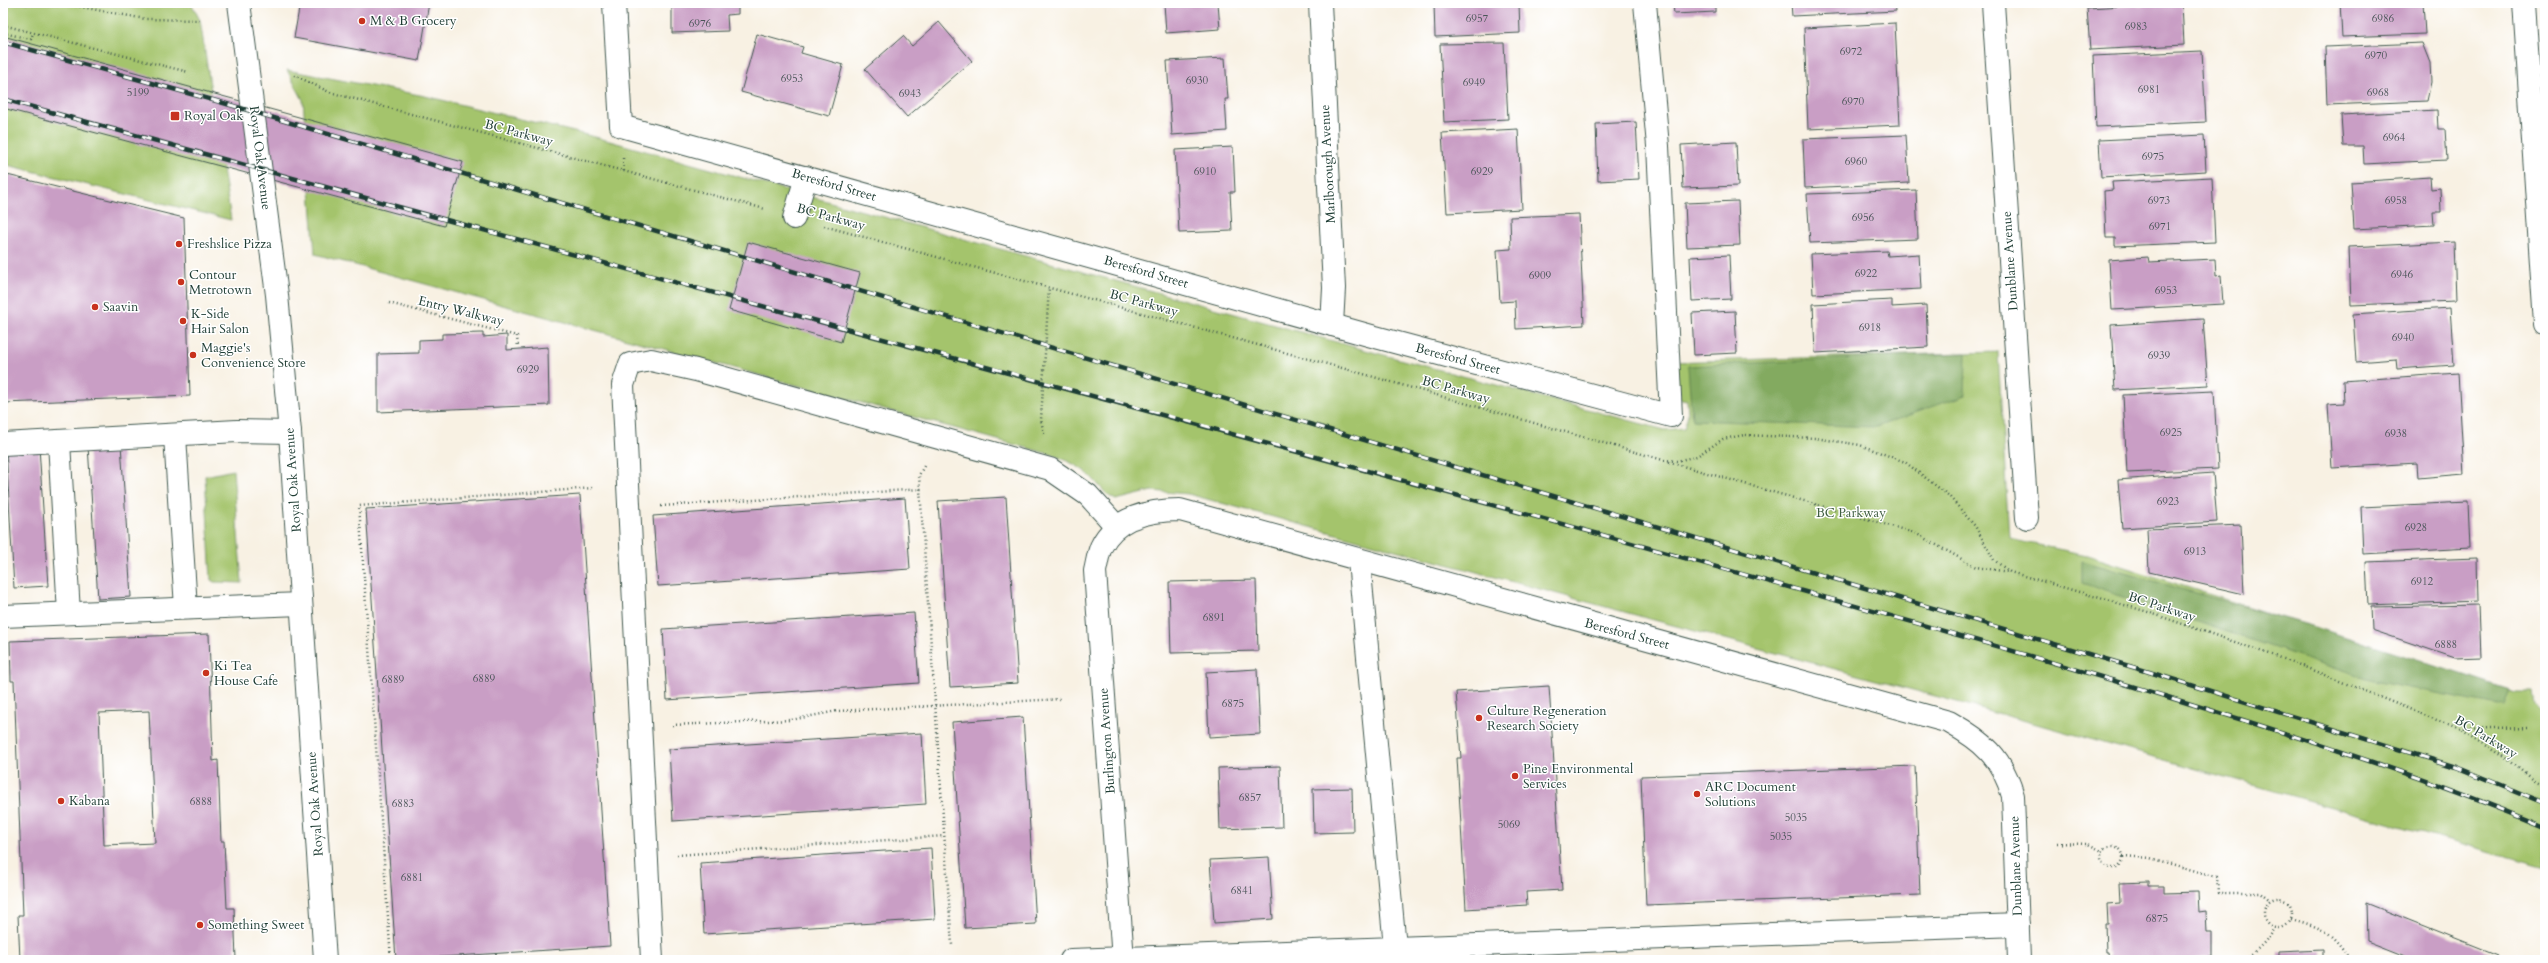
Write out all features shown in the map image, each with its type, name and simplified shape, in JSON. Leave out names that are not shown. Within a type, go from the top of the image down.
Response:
[{"type":"street","name":"Royal Oak Avenue","points":[[239,3],[277,295],[290,432],[325,960]]},
{"type":"street","name":"Beresford Street","points":[[614,3],[621,126],[1332,325],[1671,416],[1658,146],[1644,3]]},
{"type":"street","name":"Marlborough Avenue","points":[[1320,3],[1334,288],[1332,325]]},
{"type":"street","name":"Dunblane Avenue","points":[[1993,3],[2027,518]]},
{"type":"street","points":[[2524,3],[2545,324]]},
{"type":"street","points":[[794,218],[806,177]]},
{"type":"street","points":[[652,960],[623,385],[630,364],[651,360],[696,370],[1050,469],[1088,495],[1116,526]]},
{"type":"street","points":[[3,444],[176,436],[237,431],[290,432]]},
{"type":"street","points":[[176,436],[186,608]]},
{"type":"street","points":[[59,442],[70,613]]},
{"type":"street","name":"Beresford Street","points":[[1116,526],[1140,515],[1160,510],[1180,510],[1359,561],[1949,722],[1975,737],[1992,753],[2006,772]]},
{"type":"street","name":"Burlington Avenue","points":[[1116,526],[1101,547],[1095,571],[1123,958]]},
{"type":"street","points":[[1359,561],[1395,947]]},
{"type":"street","points":[[3,616],[301,604]]},
{"type":"street","name":"Dunblane Avenue","points":[[2006,772],[2013,796],[2019,960]]},
{"type":"street","points":[[1071,960],[2018,925]]},
{"type":"path","points":[[60,3],[145,19],[200,20]]},
{"type":"path","points":[[3,25],[188,72]]},
{"type":"path","points":[[3,33],[31,40],[34,33]]},
{"type":"path","name":"BC Parkway","points":[[294,75],[329,92],[1049,287],[1360,373],[1663,460],[1677,461],[1696,456],[1723,439],[1744,435],[1815,438],[1860,446],[1906,462],[1948,495],[1975,526],[1994,560],[2010,572],[2146,611],[2287,660],[2459,729],[2510,761],[2535,782],[2545,786]]},
{"type":"path","points":[[1049,287],[1041,420],[1050,469]]},
{"type":"path","name":"Entry Walkway","points":[[389,303],[517,336],[518,347]]},
{"type":"path","points":[[1663,460],[1915,533],[1976,567],[2010,572]]},
{"type":"path","points":[[925,463],[920,475],[952,945]]},
{"type":"path","points":[[391,960],[359,506],[593,488]]},
{"type":"path","points":[[657,507],[922,489]]},
{"type":"path","points":[[664,725],[792,720],[837,711],[1060,699]]},
{"type":"path","points":[[2459,729],[2530,727]]},
{"type":"path","points":[[672,855],[944,836]]},
{"type":"path","points":[[2057,843],[2088,844],[2102,851]]},
{"type":"path","points":[[2114,845],[2121,850],[2123,856],[2121,864],[2110,868],[2101,862],[2102,851],[2104,848],[2114,845]]},
{"type":"path","points":[[2123,856],[2150,858],[2217,877],[2218,893],[2260,893],[2270,901]]},
{"type":"path","points":[[2279,899],[2287,902],[2292,910],[2291,919],[2284,926],[2275,927],[2265,918],[2264,909],[2270,901],[2279,899]]},
{"type":"path","points":[[2291,919],[2320,927],[2336,940],[2350,960]]},
{"type":"path","points":[[2241,960],[2249,956],[2271,934],[2275,927]]},
{"type":"path","points":[[551,960],[609,957]]},
{"type":"green space","points":[[3,3],[191,3],[200,20],[231,220],[3,164]]},
{"type":"green space","name":"BC Parkway","points":[[287,70],[425,96],[595,137],[1369,351],[1665,430],[1684,428],[1688,414],[1687,400],[1670,397],[1670,362],[1998,352],[2009,539],[2087,555],[2516,693],[2533,693],[2535,707],[2545,717],[2545,839],[2543,844],[2545,867],[1983,709],[1188,494],[1152,491],[1116,500],[1106,493],[1084,471],[1053,455],[315,254],[303,100]]},
{"type":"green space","points":[[1966,353],[1965,395],[1876,427],[1692,420],[1688,366]]},
{"type":"green space","points":[[233,470],[242,583],[214,582],[211,580],[205,476]]},
{"type":"green space","points":[[2082,561],[2312,626],[2510,690],[2504,706],[2373,681],[2082,583]]},
{"type":"building","name":"M & B Grocery","points":[[300,3],[429,3],[419,61],[294,38]]},
{"type":"building","points":[[672,3],[738,3],[738,14],[727,15],[728,31],[672,33]]},
{"type":"building","points":[[966,3],[999,3],[999,4],[966,6]]},
{"type":"building","points":[[1164,3],[1218,3],[1220,29],[1166,33]]},
{"type":"building","points":[[1434,3],[1519,3],[1520,33],[1435,37]]},
{"type":"building","points":[[1673,3],[1715,3],[1715,12],[1674,14]]},
{"type":"building","points":[[1791,3],[1895,3],[1896,11],[1792,16]]},
{"type":"building","points":[[2182,3],[2184,45],[2090,50],[2087,8]]},
{"type":"building","points":[[2340,3],[2423,3],[2425,34],[2342,37]]},
{"type":"building","points":[[939,22],[972,61],[907,117],[865,69],[903,36],[912,46]]},
{"type":"building","points":[[1895,23],[1900,125],[1808,129],[1804,28]]},
{"type":"building","points":[[757,34],[803,47],[801,53],[843,65],[829,116],[741,92]]},
{"type":"building","points":[[3,36],[463,162],[444,226],[3,108]]},
{"type":"building","points":[[1504,43],[1508,119],[1444,122],[1440,44]]},
{"type":"building","points":[[2422,43],[2430,63],[2431,82],[2427,101],[2327,105],[2325,47]]},
{"type":"building","points":[[2202,51],[2206,122],[2096,127],[2093,56]]},
{"type":"building","points":[[1225,58],[1228,99],[1225,99],[1227,131],[1172,135],[1167,61]]},
{"type":"building","points":[[2437,110],[2438,129],[2445,129],[2447,160],[2364,164],[2363,146],[2343,146],[2341,115]]},
{"type":"building","points":[[1636,122],[1639,179],[1598,181],[1596,124]]},
{"type":"building","points":[[1518,129],[1522,209],[1447,213],[1442,133]]},
{"type":"building","points":[[1906,135],[1909,183],[1805,188],[1803,139]]},
{"type":"building","points":[[2204,135],[2206,171],[2101,177],[2099,140]]},
{"type":"building","points":[[1736,142],[1738,186],[1683,188],[1681,145]]},
{"type":"building","points":[[1233,147],[1235,192],[1230,192],[1232,231],[1179,233],[1175,150]]},
{"type":"building","name":"Saavin","points":[[3,174],[184,218],[190,396],[3,403]]},
{"type":"building","points":[[2212,177],[2215,242],[2115,246],[2115,238],[2106,238],[2104,191],[2113,190],[2112,182]]},
{"type":"building","points":[[2430,177],[2431,189],[2440,188],[2441,212],[2433,212],[2434,225],[2354,229],[2351,182]]},
{"type":"building","points":[[1916,190],[1918,239],[1810,243],[1807,194]]},
{"type":"building","points":[[1738,201],[1740,245],[1687,247],[1685,203]]},
{"type":"building","points":[[1579,214],[1584,325],[1516,329],[1515,301],[1500,302],[1497,250],[1511,249],[1510,217]]},
{"type":"building","points":[[748,242],[860,273],[841,342],[729,310]]},
{"type":"building","points":[[2454,242],[2456,301],[2351,305],[2349,247]]},
{"type":"building","points":[[1887,251],[1888,256],[1919,254],[1921,289],[1813,294],[1811,254]]},
{"type":"building","points":[[1729,255],[1731,299],[1692,301],[1690,257]]},
{"type":"building","points":[[2148,257],[2149,262],[2215,259],[2216,276],[2221,275],[2223,304],[2112,310],[2109,260]]},
{"type":"building","points":[[1892,300],[1892,307],[1926,305],[1928,347],[1815,353],[1813,304]]},
{"type":"building","points":[[2450,308],[2454,365],[2397,369],[2396,359],[2356,362],[2353,314]]},
{"type":"building","points":[[1735,311],[1737,353],[1694,355],[1692,313]]},
{"type":"building","points":[[2203,319],[2208,385],[2115,390],[2111,325]]},
{"type":"building","points":[[483,333],[483,337],[507,335],[507,350],[548,347],[549,405],[378,412],[378,354],[419,353],[419,340],[442,339],[442,334]]},
{"type":"building","points":[[2458,373],[2464,474],[2418,478],[2417,463],[2332,468],[2328,404],[2344,403],[2343,381]]},
{"type":"building","points":[[2214,391],[2218,469],[2127,473],[2123,395]]},
{"type":"building","points":[[121,444],[131,597],[98,599],[88,446]]},
{"type":"building","points":[[39,447],[48,586],[14,588],[6,448]]},
{"type":"building","points":[[2213,473],[2217,522],[2122,528],[2118,480]]},
{"type":"building","points":[[580,495],[610,946],[396,960],[366,509]]},
{"type":"building","points":[[1006,497],[1018,683],[950,687],[938,501]]},
{"type":"building","points":[[905,498],[910,569],[658,586],[653,516]]},
{"type":"building","points":[[2468,502],[2470,548],[2363,554],[2361,507]]},
{"type":"building","points":[[2241,525],[2244,594],[2149,572],[2147,529]]},
{"type":"building","points":[[2477,558],[2478,601],[2368,605],[2366,562]]},
{"type":"building","points":[[1256,580],[1258,651],[1171,653],[1169,582]]},
{"type":"building","points":[[2479,605],[2481,657],[2455,658],[2372,630],[2371,607]]},
{"type":"building","points":[[914,613],[919,683],[667,700],[663,629]]},
{"type":"building","name":"Kabana","points":[[209,634],[213,761],[218,760],[221,841],[224,841],[227,908],[234,908],[236,959],[20,960],[18,915],[23,915],[14,681],[11,681],[10,641]],"holes":[[[149,711],[155,843],[104,845],[99,713]]]},
{"type":"building","points":[[1257,669],[1260,734],[1209,737],[1206,672]]},
{"type":"building","points":[[1549,686],[1562,890],[1526,892],[1527,905],[1466,909],[1457,758],[1461,758],[1456,692]]},
{"type":"building","points":[[1023,717],[1036,924],[965,928],[952,722]]},
{"type":"building","points":[[922,733],[926,804],[673,821],[669,749]]},
{"type":"building","points":[[1280,766],[1282,827],[1220,829],[1218,768]]},
{"type":"building","points":[[1915,766],[1920,895],[1646,905],[1641,776]]},
{"type":"building","points":[[1352,788],[1353,832],[1314,833],[1313,789]]},
{"type":"building","points":[[931,848],[935,919],[704,934],[700,863]]},
{"type":"building","points":[[1269,857],[1273,919],[1214,923],[1210,860]]},
{"type":"building","points":[[2149,882],[2149,886],[2164,886],[2164,893],[2198,892],[2199,912],[2206,911],[2207,932],[2212,932],[2212,957],[2181,960],[2109,960],[2108,952],[2106,952],[2105,924],[2108,924],[2107,904],[2120,903],[2119,883]]},
{"type":"building","points":[[2366,903],[2497,955],[2495,960],[2415,960],[2367,941]]},
{"type":"building","points":[[2323,950],[2323,960],[2278,960],[2278,952]]},
{"type":"railway","points":[[3,42],[220,102],[2146,671],[2456,767],[2545,803]]},
{"type":"railway","points":[[3,99],[1406,481],[1974,640],[2282,732],[2415,777],[2502,809],[2545,827]]},
{"type":"place","name":"M & B Grocery","points":[[362,21]]},
{"type":"place","name":"Royal Oak","points":[[175,116]]},
{"type":"place","name":"Freshslice Pizza","points":[[179,244]]},
{"type":"place","name":"Contour Metrotown","points":[[181,282]]},
{"type":"place","name":"Saavin","points":[[95,307]]},
{"type":"place","name":"K-Side Hair Salon","points":[[183,321]]},
{"type":"place","name":"Maggie's Convenience Store","points":[[193,355]]},
{"type":"place","name":"Ki Tea House Cafe","points":[[206,673]]},
{"type":"place","name":"Culture Regeneration Research Society","points":[[1479,718]]},
{"type":"place","name":"Pine Environmental Services","points":[[1515,776]]},
{"type":"place","name":"ARC Document Solutions","points":[[1697,794]]},
{"type":"place","name":"Kabana","points":[[61,801]]},
{"type":"place","name":"Something Sweet","points":[[200,925]]}]
